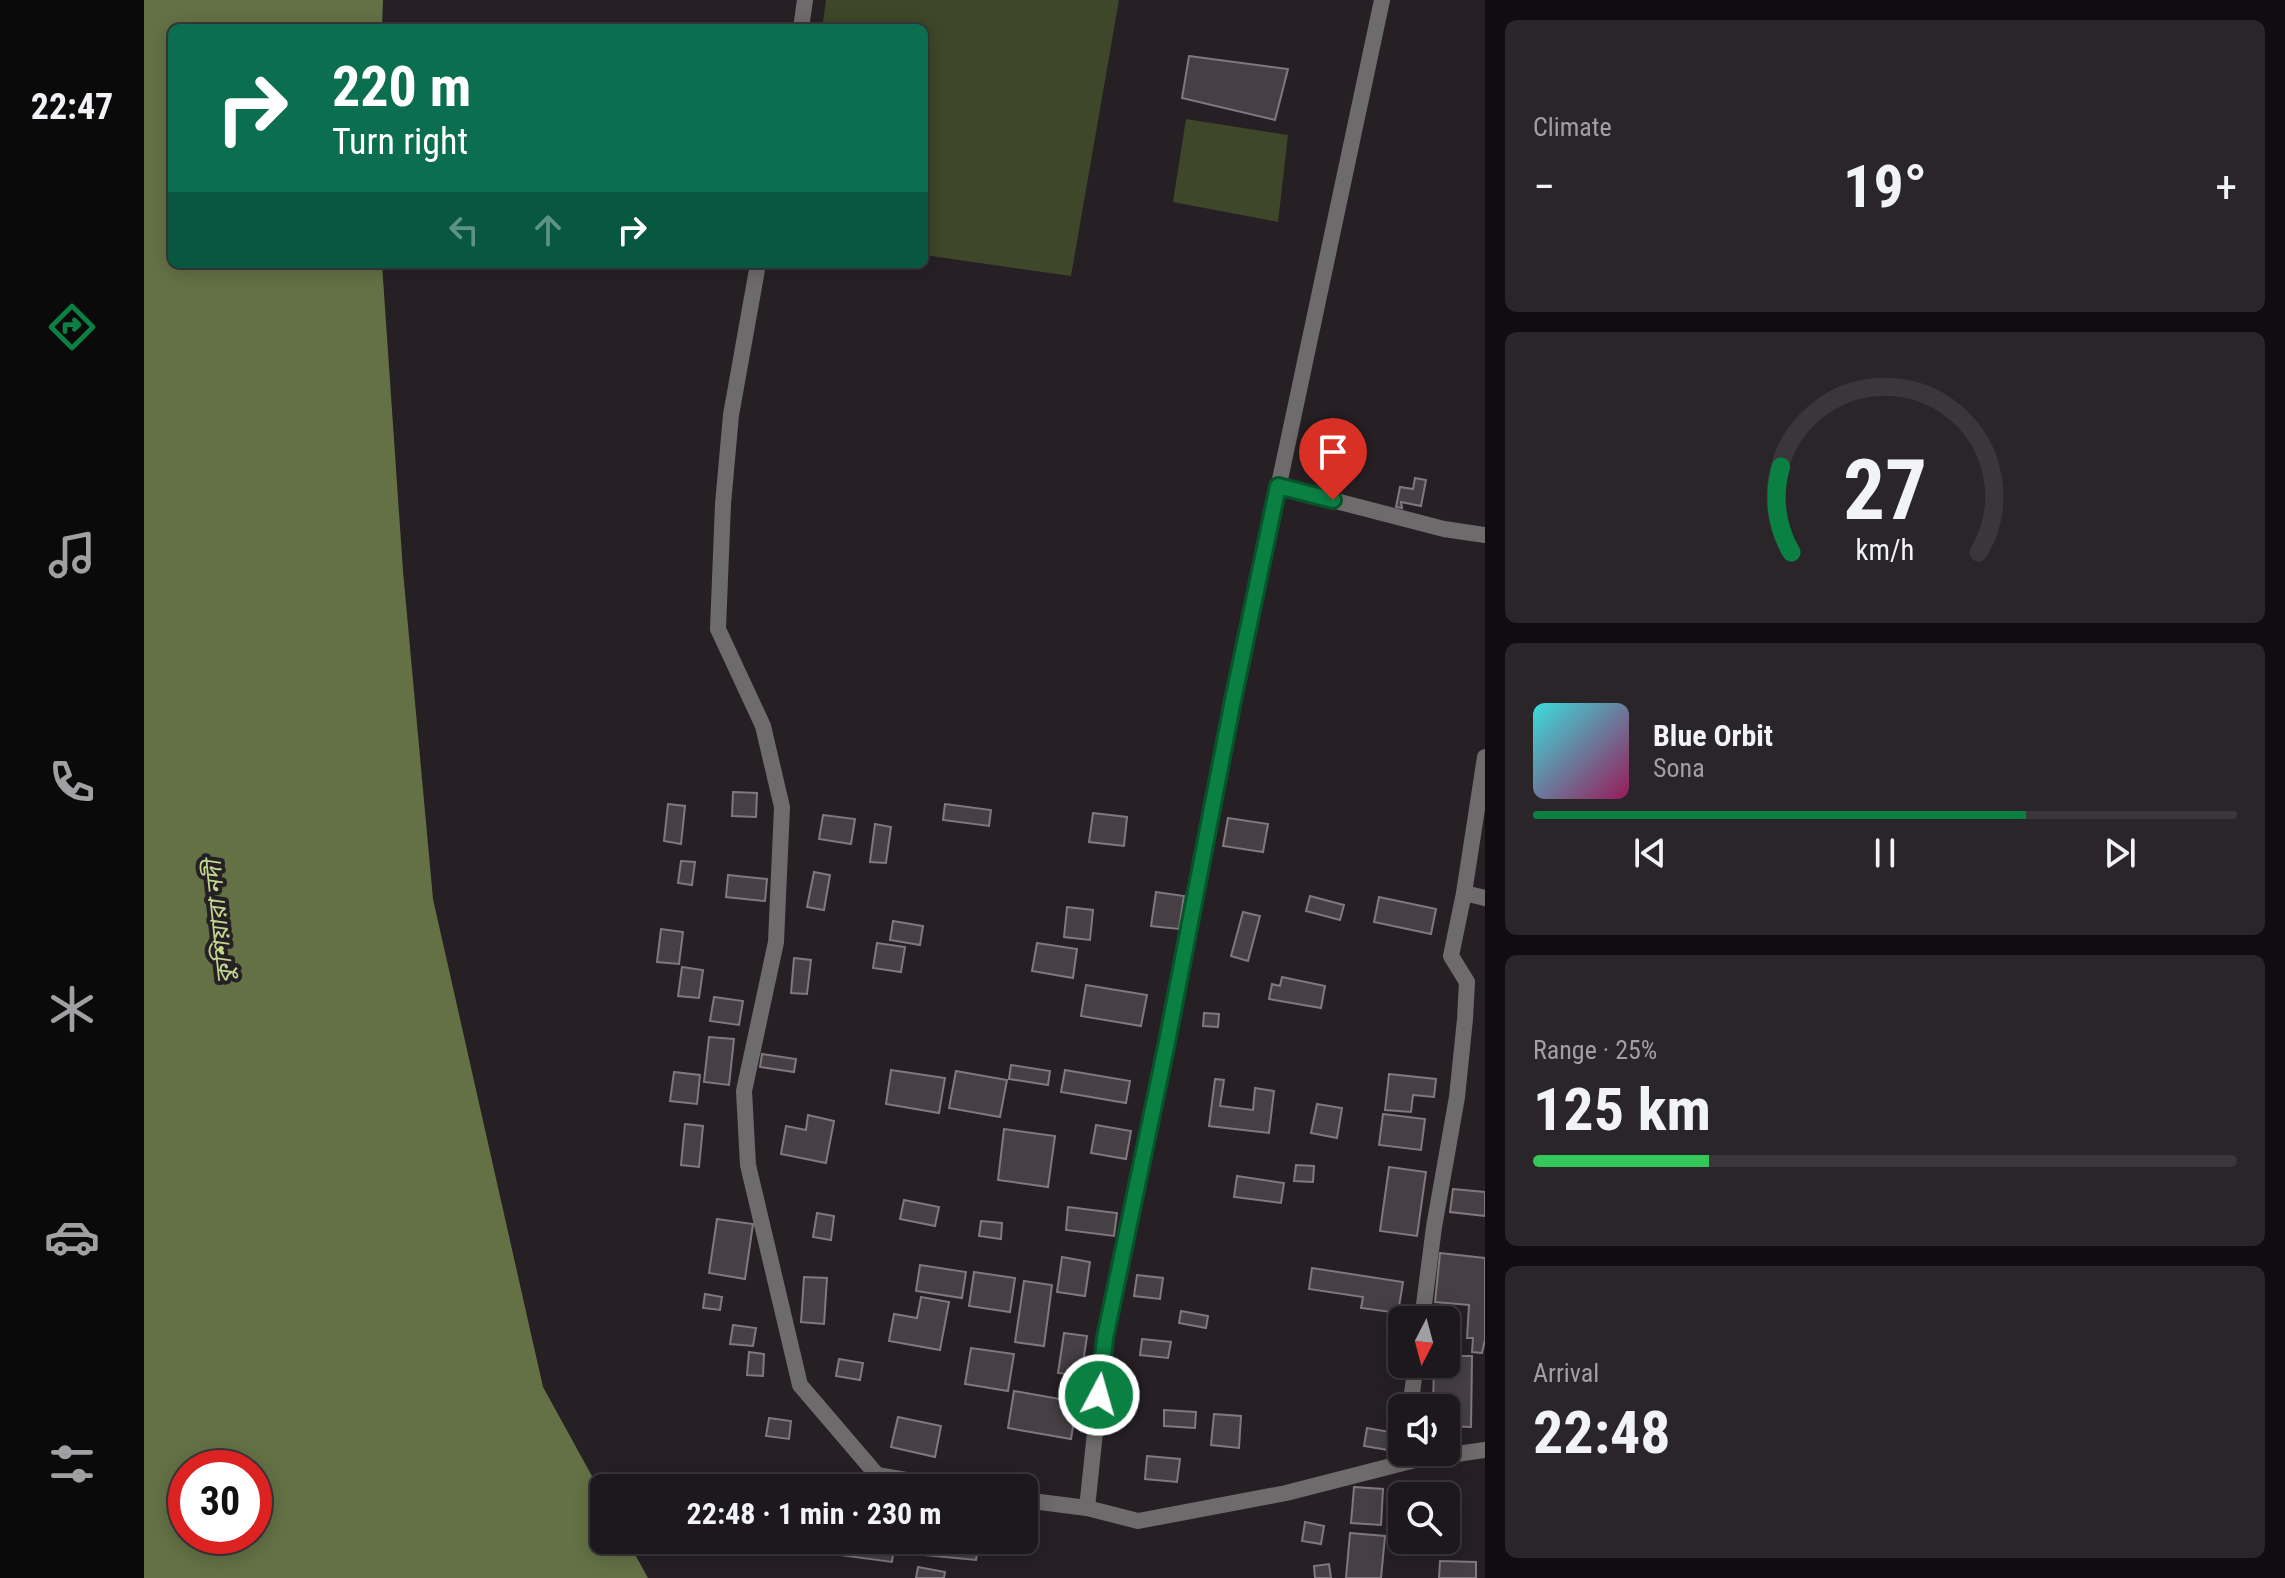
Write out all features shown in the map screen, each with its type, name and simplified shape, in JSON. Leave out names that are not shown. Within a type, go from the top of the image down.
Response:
[{"type":"street","points":[[802,24],[805,0]]},
{"type":"street","points":[[1087,1508],[1105,1338],[1166,1047],[1232,705],[1382,0]]},
{"type":"street","points":[[757,268],[731,415],[723,504],[718,629],[763,726],[782,807],[776,942],[744,1091],[748,1165],[800,1385],[876,1474]]},
{"type":"street","points":[[1278,486],[1444,529],[1485,535]]},
{"type":"street","points":[[1424,1306],[1457,1097],[1465,1019],[1467,982],[1451,956],[1485,757]]},
{"type":"street","points":[[1464,893],[1485,898]]},
{"type":"street","points":[[1460,1452],[1485,1450]]},
{"type":"street","points":[[1038,1502],[1087,1508],[1138,1521],[1286,1493],[1388,1463]]},
{"type":"shaded area","points":[[826,0],[1119,0],[1071,276],[928,256],[928,24],[823,24]]},
{"type":"shaded area","points":[[1186,119],[1288,135],[1278,222],[1173,202]]},
{"type":"water","name":"কুশিয়ারা নদী","points":[[144,0],[383,0],[382,24],[168,24],[168,268],[382,268],[403,571],[433,899],[543,1387],[591,1474],[590,1554],[635,1554],[648,1578],[144,1578]]},
{"type":"building","points":[[1189,56],[1288,69],[1275,120],[1182,98]]},
{"type":"building","points":[[1415,478],[1426,480],[1421,506],[1401,502],[1402,508],[1396,507],[1400,487],[1413,489]]},
{"type":"building","points":[[733,792],[757,793],[756,817],[732,816]]},
{"type":"building","points":[[668,804],[685,806],[681,844],[664,841]]},
{"type":"building","points":[[945,804],[991,810],[989,826],[943,820]]},
{"type":"building","points":[[1093,813],[1127,817],[1124,846],[1089,842]]},
{"type":"building","points":[[823,815],[855,819],[851,844],[819,839]]},
{"type":"building","points":[[1228,818],[1268,824],[1263,852],[1223,846]]},
{"type":"building","points":[[875,824],[891,827],[886,863],[870,862]]},
{"type":"building","points":[[681,861],[695,862],[692,885],[678,883]]},
{"type":"building","points":[[814,872],[830,875],[824,910],[807,907]]},
{"type":"building","points":[[728,875],[767,879],[765,901],[726,897]]},
{"type":"building","points":[[1156,892],[1184,896],[1179,929],[1151,926]]},
{"type":"building","points":[[1310,896],[1344,905],[1340,920],[1306,911]]},
{"type":"building","points":[[1379,897],[1436,909],[1431,934],[1374,922]]},
{"type":"building","points":[[1067,907],[1093,910],[1090,940],[1064,937]]},
{"type":"building","points":[[1243,912],[1260,916],[1248,961],[1231,956]]},
{"type":"building","points":[[893,921],[923,926],[920,945],[890,940]]},
{"type":"building","points":[[661,929],[683,932],[679,964],[657,962]]},
{"type":"building","points":[[877,943],[905,947],[901,972],[873,968]]},
{"type":"building","points":[[1037,943],[1077,949],[1073,978],[1032,971]]},
{"type":"building","points":[[794,958],[811,960],[807,994],[791,993]]},
{"type":"building","points":[[682,967],[703,970],[699,998],[678,996]]},
{"type":"building","points":[[1282,977],[1325,986],[1321,1008],[1269,999],[1272,984],[1280,986]]},
{"type":"building","points":[[1086,985],[1147,995],[1141,1026],[1081,1016]]},
{"type":"building","points":[[714,997],[743,1001],[739,1025],[710,1021]]},
{"type":"building","points":[[1204,1013],[1219,1014],[1218,1027],[1203,1026]]},
{"type":"building","points":[[709,1037],[734,1039],[729,1085],[704,1082]]},
{"type":"building","points":[[762,1054],[796,1059],[794,1072],[760,1067]]},
{"type":"building","points":[[1011,1065],[1050,1071],[1048,1085],[1009,1079]]},
{"type":"building","points":[[891,1070],[945,1078],[939,1113],[886,1104]]},
{"type":"building","points":[[1065,1070],[1130,1081],[1126,1103],[1061,1092]]},
{"type":"building","points":[[956,1071],[1007,1080],[1000,1117],[949,1108]]},
{"type":"building","points":[[674,1072],[700,1075],[697,1104],[670,1101]]},
{"type":"building","points":[[1389,1074],[1436,1079],[1434,1097],[1413,1095],[1411,1112],[1385,1110]]},
{"type":"building","points":[[1215,1079],[1224,1080],[1220,1106],[1253,1110],[1255,1088],[1274,1091],[1269,1133],[1209,1126]]},
{"type":"building","points":[[1317,1104],[1342,1108],[1337,1138],[1311,1133]]},
{"type":"building","points":[[1383,1114],[1425,1119],[1421,1150],[1379,1145]]},
{"type":"building","points":[[808,1115],[834,1121],[826,1163],[781,1154],[786,1126],[806,1130]]},
{"type":"building","points":[[685,1124],[703,1126],[699,1167],[681,1165]]},
{"type":"building","points":[[1096,1125],[1131,1131],[1126,1159],[1091,1153]]},
{"type":"building","points":[[1004,1129],[1055,1136],[1048,1187],[998,1180]]},
{"type":"building","points":[[1296,1165],[1314,1166],[1313,1182],[1294,1181]]},
{"type":"building","points":[[1389,1167],[1426,1172],[1417,1236],[1380,1231]]},
{"type":"building","points":[[1237,1176],[1284,1183],[1281,1203],[1234,1197]]},
{"type":"building","points":[[1453,1189],[1485,1192],[1485,1216],[1450,1212]]},
{"type":"building","points":[[904,1200],[939,1207],[935,1226],[900,1219]]},
{"type":"building","points":[[1068,1207],[1117,1213],[1114,1236],[1066,1230]]},
{"type":"building","points":[[817,1213],[834,1216],[831,1240],[813,1237]]},
{"type":"building","points":[[717,1219],[753,1224],[745,1279],[709,1273]]},
{"type":"building","points":[[981,1221],[1002,1223],[1001,1239],[979,1236]]},
{"type":"building","points":[[1440,1253],[1485,1258],[1485,1340],[1482,1353],[1472,1352],[1473,1338],[1467,1338],[1469,1305],[1435,1302]]},
{"type":"building","points":[[1062,1257],[1090,1262],[1085,1296],[1057,1292]]},
{"type":"building","points":[[920,1265],[966,1272],[962,1298],[916,1291]]},
{"type":"building","points":[[1312,1268],[1403,1282],[1399,1306],[1388,1306],[1388,1312],[1361,1308],[1363,1297],[1309,1289]]},
{"type":"building","points":[[974,1272],[1015,1278],[1010,1312],[969,1306]]},
{"type":"building","points":[[1137,1275],[1163,1278],[1160,1299],[1134,1296]]},
{"type":"building","points":[[804,1277],[827,1278],[824,1324],[801,1322]]},
{"type":"building","points":[[1024,1281],[1052,1285],[1044,1346],[1015,1342]]},
{"type":"building","points":[[705,1294],[722,1297],[720,1310],[703,1308]]},
{"type":"building","points":[[921,1297],[949,1302],[940,1350],[889,1341],[894,1314],[917,1318]]},
{"type":"building","points":[[1181,1311],[1208,1316],[1206,1328],[1179,1323]]},
{"type":"building","points":[[733,1325],[756,1328],[753,1346],[730,1344]]},
{"type":"building","points":[[1064,1333],[1087,1336],[1081,1376],[1058,1373]]},
{"type":"building","points":[[1142,1339],[1171,1342],[1168,1358],[1140,1355]]},
{"type":"building","points":[[971,1348],[1014,1354],[1008,1391],[965,1384]]},
{"type":"building","points":[[749,1352],[764,1354],[763,1376],[747,1375]]},
{"type":"building","points":[[1460,1356],[1472,1356],[1471,1427],[1460,1427],[1460,1394],[1433,1394],[1434,1378],[1460,1378]]},
{"type":"building","points":[[839,1359],[863,1363],[860,1380],[836,1376]]},
{"type":"building","points":[[1014,1391],[1077,1402],[1071,1439],[1008,1428]]},
{"type":"building","points":[[1164,1410],[1196,1412],[1195,1428],[1164,1426]]},
{"type":"building","points":[[1214,1414],[1241,1416],[1239,1448],[1211,1445]]},
{"type":"building","points":[[898,1417],[941,1426],[935,1457],[891,1447]]},
{"type":"building","points":[[769,1418],[791,1421],[789,1439],[766,1436]]},
{"type":"building","points":[[1367,1428],[1388,1432],[1388,1450],[1364,1446]]},
{"type":"building","points":[[1147,1456],[1180,1459],[1177,1482],[1145,1479]]},
{"type":"building","points":[[1354,1487],[1383,1489],[1381,1525],[1351,1523]]},
{"type":"building","points":[[1305,1522],[1324,1526],[1321,1544],[1302,1541]]},
{"type":"building","points":[[1350,1533],[1385,1536],[1381,1578],[1346,1578]]},
{"type":"building","points":[[832,1554],[893,1554],[892,1562]]},
{"type":"building","points":[[925,1554],[977,1554],[976,1560]]},
{"type":"building","points":[[1440,1561],[1476,1562],[1476,1578],[1439,1578]]},
{"type":"building","points":[[1329,1564],[1331,1578],[1315,1578],[1314,1566]]},
{"type":"building","points":[[918,1567],[945,1572],[944,1578],[916,1578]]},
{"type":"route","points":[[1099,1395],[1105,1338],[1278,486],[1333,500]]}]
